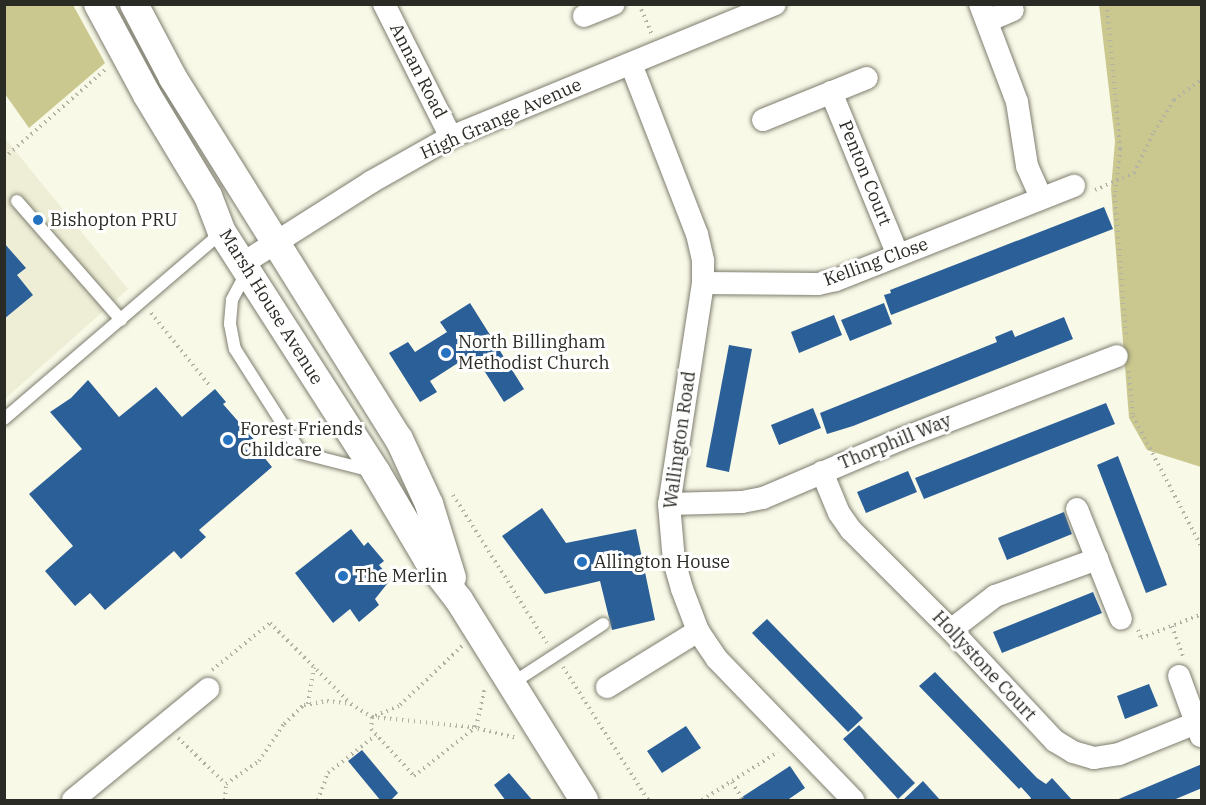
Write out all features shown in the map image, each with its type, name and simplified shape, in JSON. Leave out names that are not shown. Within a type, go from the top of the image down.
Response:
[{"type":"street","name":"Marsh House Avenue","points":[[98,4],[208,196],[222,232],[376,472],[428,560],[459,600],[584,801]]},
{"type":"street","name":"Marsh House Avenue","points":[[134,4],[173,78],[399,440],[416,472],[459,600]]},
{"type":"street","name":"Annan Road","points":[[384,4],[452,137]]},
{"type":"street","name":"High Grange Avenue","points":[[245,269],[277,244],[371,182],[452,137],[775,4]]},
{"type":"street","points":[[584,16],[608,6]]},
{"type":"street","points":[[1013,10],[983,13],[1017,102],[1027,166],[1041,198]]},
{"type":"street","name":"Wallington Road","points":[[631,64],[697,234],[704,261],[703,283],[669,504],[674,561],[698,631],[717,659],[854,801]]},
{"type":"street","points":[[763,120],[867,78]]},
{"type":"street","name":"Penton Court","points":[[831,92],[898,255]]},
{"type":"street","name":"Kelling Close","points":[[703,283],[818,284],[836,280],[1074,186]]},
{"type":"street","name":"Thorphill Way","points":[[669,504],[742,502],[763,498],[822,472],[1124,353]]},
{"type":"street","name":"Hollystone Court","points":[[822,472],[839,513],[851,530],[951,630],[1055,741],[1073,752],[1094,758],[1119,754],[1199,730],[1179,676]]},
{"type":"street","points":[[1077,509],[1121,619]]},
{"type":"street","points":[[951,630],[995,596],[1097,559]]},
{"type":"street","points":[[607,687],[698,631]]},
{"type":"street","points":[[85,797],[164,726],[199,702]]},
{"type":"lane","points":[[17,201],[121,320]]},
{"type":"lane","points":[[4,419],[222,232]]},
{"type":"lane","points":[[245,269],[243,279],[232,300],[230,324],[235,349],[301,453],[376,472]]},
{"type":"lane","points":[[510,684],[603,624]]},
{"type":"path","points":[[639,4],[659,52]]},
{"type":"path","points":[[1107,4],[1120,148],[1116,183],[1124,353],[1133,416],[1202,548]]},
{"type":"path","points":[[4,158],[124,53]]},
{"type":"path","points":[[1116,183],[1134,173],[1154,132],[1174,100],[1202,79]]},
{"type":"path","points":[[142,302],[209,384]]},
{"type":"path","points":[[450,492],[648,801]]},
{"type":"path","points":[[1121,619],[1132,615],[1142,638],[1202,614]]},
{"type":"path","points":[[199,702],[207,673],[270,623],[351,704],[372,717],[476,727],[548,743]]},
{"type":"path","points":[[1172,626],[1188,669],[1179,676]]},
{"type":"path","points":[[372,717],[399,706],[477,630]]},
{"type":"path","points":[[372,717],[371,729],[414,776],[476,727],[495,659]]},
{"type":"path","points":[[308,704],[314,668]]},
{"type":"path","points":[[226,784],[259,761],[284,724],[304,705],[327,701],[351,704]]},
{"type":"path","points":[[164,726],[226,784]]},
{"type":"path","points":[[318,801],[328,773],[376,735]]},
{"type":"path","points":[[702,801],[796,740]]},
{"type":"path","points":[[732,782],[743,801]]},
{"type":"path","points":[[225,801],[226,784]]},
{"type":"shaded area","points":[[4,5],[73,5],[105,63],[29,128],[5,94]]},
{"type":"shaded area","points":[[1099,5],[1201,5],[1201,467],[1147,450],[1129,418],[1111,189],[1115,141]]},
{"type":"shaded area","name":"Bishopton PRU","points":[[4,137],[128,289],[5,399],[4,399]]},
{"type":"building","points":[[1104,207],[1113,229],[891,315],[884,295],[891,293],[890,290]]},
{"type":"building","points":[[4,243],[26,268],[17,275],[33,295],[4,319]]},
{"type":"building","name":"North Billingham Methodist Church","points":[[470,303],[524,389],[504,402],[480,364],[468,372],[461,361],[430,381],[437,392],[420,402],[389,353],[408,342],[415,352],[447,332],[440,322]]},
{"type":"building","points":[[884,303],[892,324],[850,341],[841,320]]},
{"type":"building","points":[[834,315],[842,335],[799,353],[791,332]]},
{"type":"building","points":[[1064,317],[1073,339],[853,426],[827,434],[820,413],[997,342],[995,337],[1012,330],[1015,337]]},
{"type":"building","points":[[729,345],[752,349],[729,472],[706,467]]},
{"type":"building","points":[[88,380],[119,417],[156,387],[182,417],[215,389],[226,402],[223,404],[257,443],[254,445],[272,467],[199,530],[206,537],[181,559],[174,551],[105,610],[90,593],[75,606],[45,571],[73,546],[29,494],[82,449],[50,412],[71,398]]},
{"type":"building","points":[[1106,403],[1115,424],[924,499],[915,478]]},
{"type":"building","points":[[813,408],[821,428],[779,445],[771,425]]},
{"type":"building","points":[[1118,456],[1167,585],[1146,593],[1097,465]]},
{"type":"building","points":[[908,471],[917,492],[866,513],[857,492]]},
{"type":"building","name":"Allington House","points":[[542,508],[566,543],[636,529],[655,620],[612,630],[600,581],[545,594],[502,536]]},
{"type":"building","points":[[1064,512],[1072,534],[1007,560],[998,538]]},
{"type":"building","name":"The Merlin","points":[[351,529],[364,546],[368,542],[384,561],[379,565],[391,579],[375,599],[379,605],[359,622],[350,609],[333,623],[295,573]]},
{"type":"building","points":[[1093,592],[1102,613],[1002,653],[993,632]]},
{"type":"building","points":[[767,619],[863,718],[848,732],[752,633]]},
{"type":"building","points":[[935,672],[1037,778],[1046,784],[1052,778],[1073,801],[1029,801],[1031,798],[1021,787],[1019,789],[919,686]]},
{"type":"building","points":[[1149,684],[1158,706],[1125,719],[1117,696]]},
{"type":"building","points":[[859,725],[915,783],[898,799],[843,739]]},
{"type":"building","points":[[686,726],[701,748],[662,773],[647,751]]},
{"type":"building","points":[[362,750],[398,793],[390,801],[381,801],[348,761]]},
{"type":"building","points":[[1202,764],[1202,788],[1171,801],[1114,801]]},
{"type":"building","points":[[790,766],[805,788],[786,801],[736,801]]},
{"type":"building","points":[[509,773],[533,801],[506,801],[494,785]]},
{"type":"building","points":[[923,781],[941,801],[902,801]]},
{"type":"place","name":"Bishopton PRU","points":[[38,220]]},
{"type":"place","name":"North Billingham Methodist Church","points":[[446,353]]},
{"type":"place","name":"Forest Friends Childcare","points":[[228,440]]},
{"type":"place","name":"Allington House","points":[[582,562]]},
{"type":"place","name":"The Merlin","points":[[343,576]]}]
